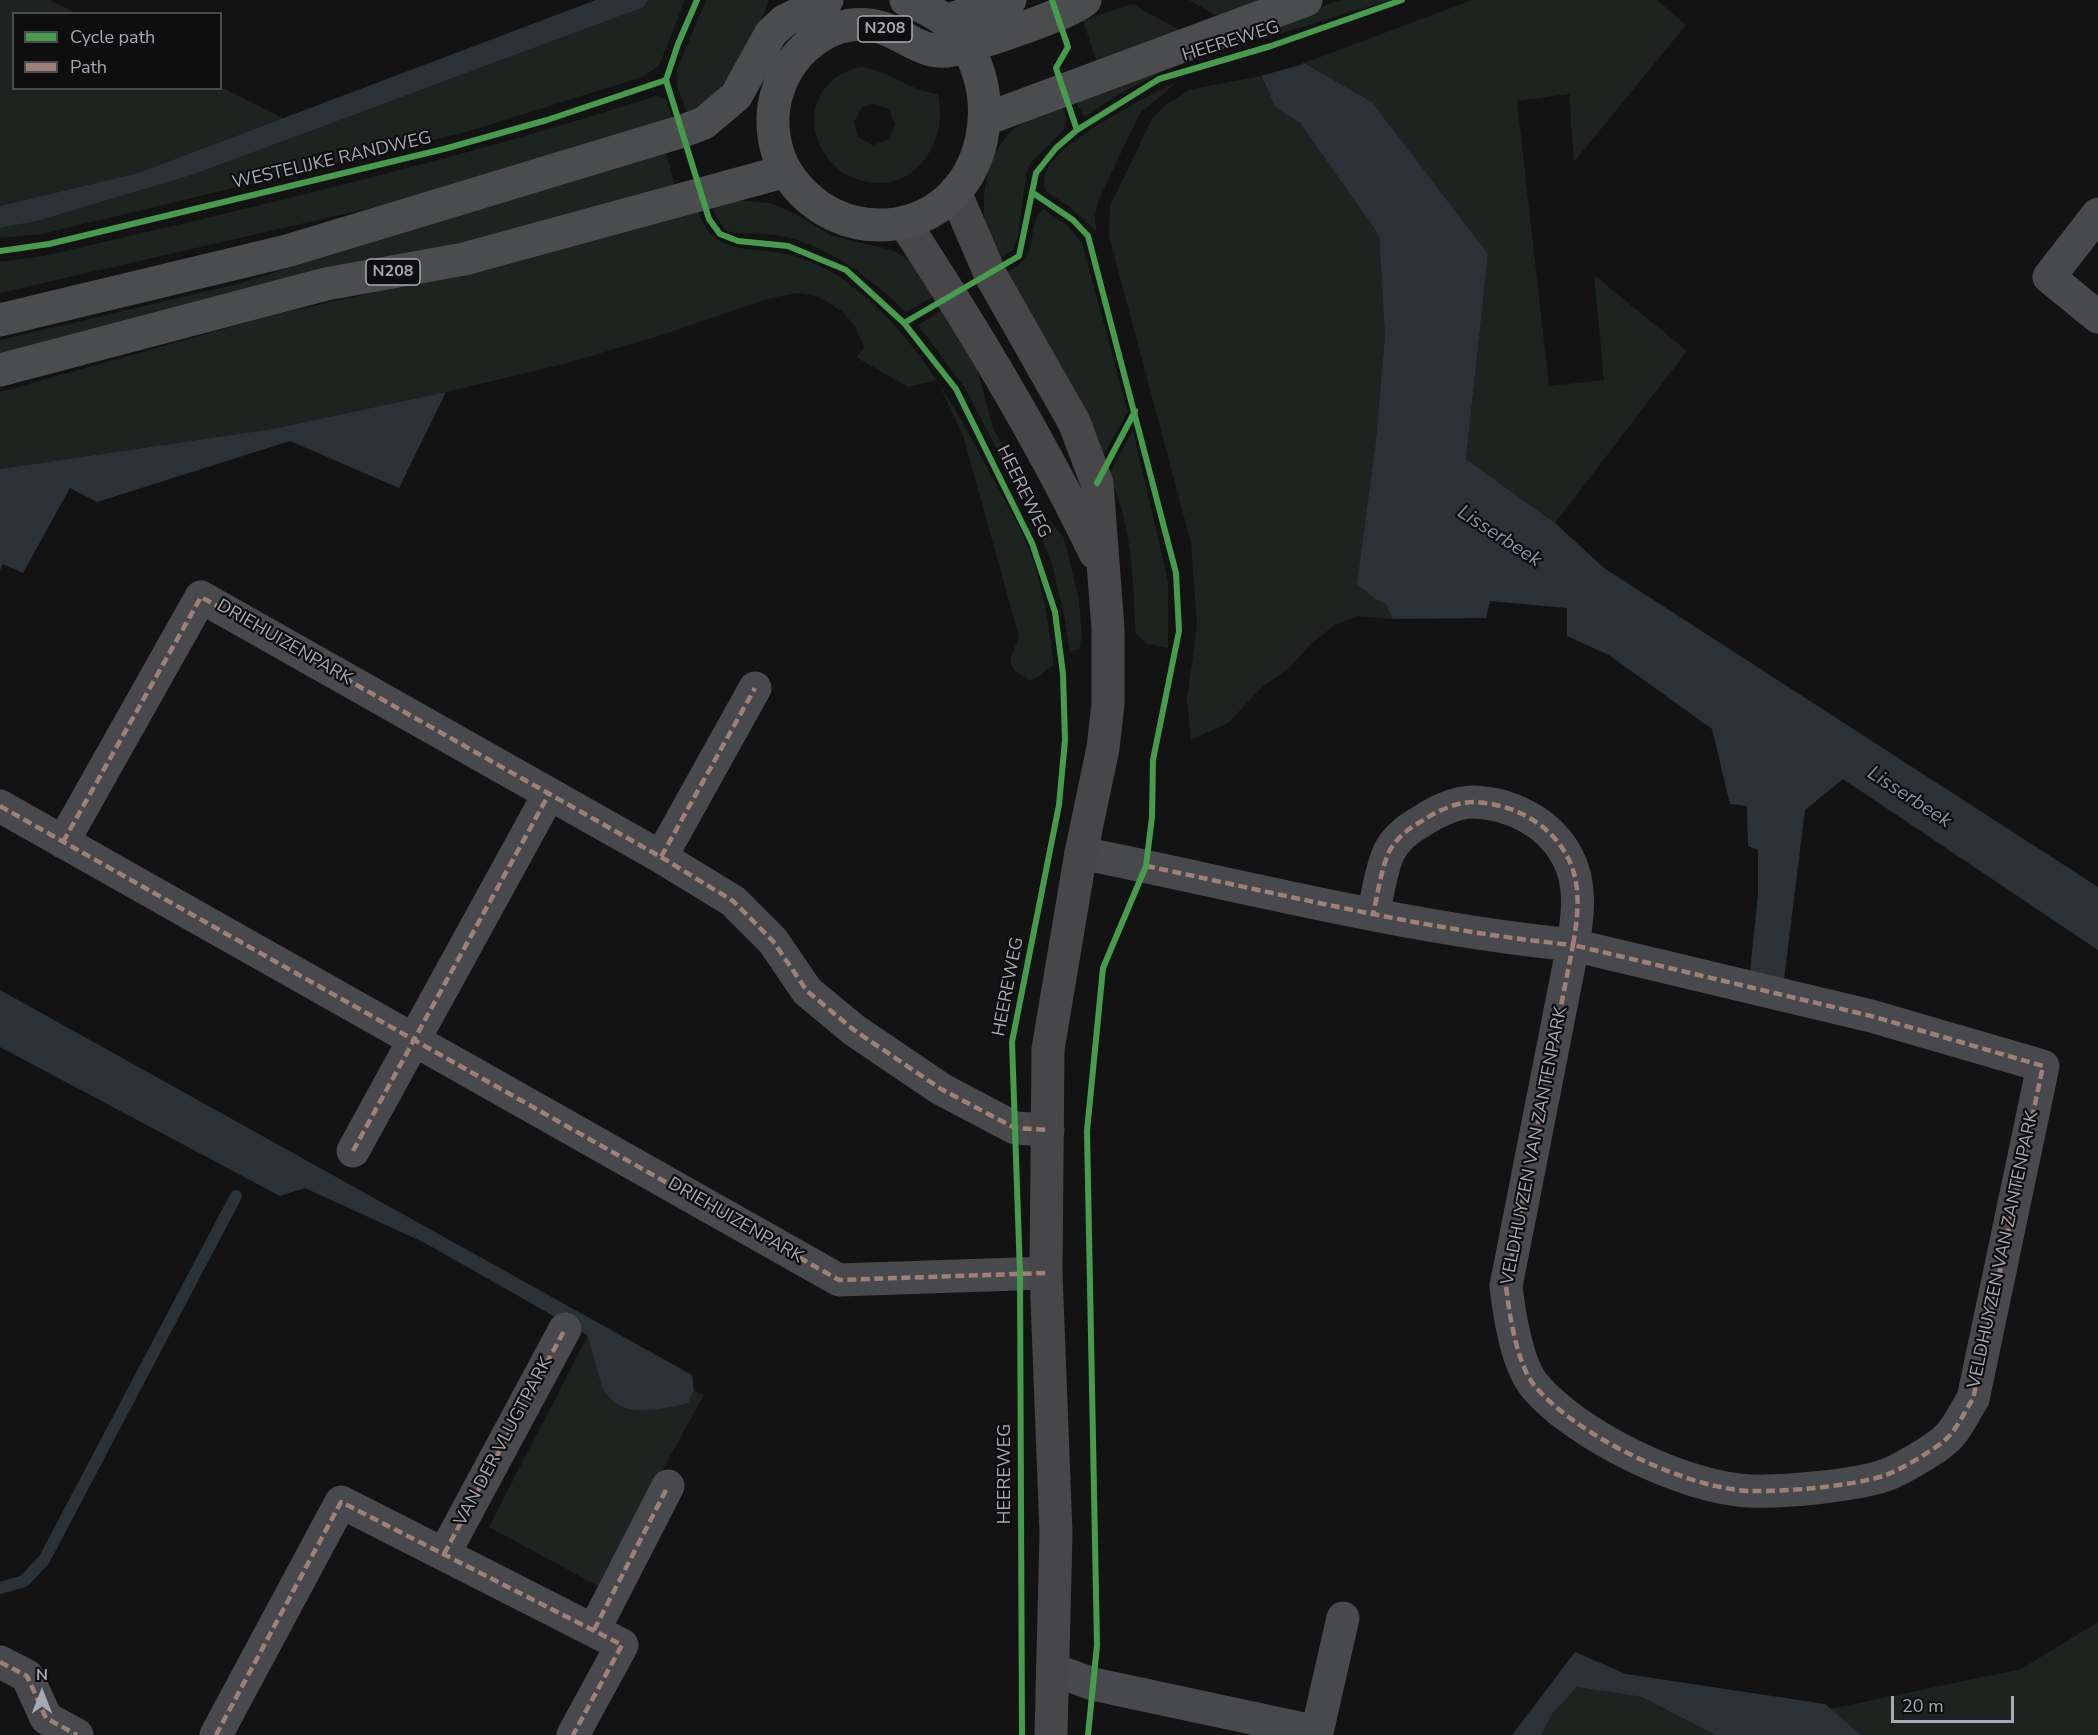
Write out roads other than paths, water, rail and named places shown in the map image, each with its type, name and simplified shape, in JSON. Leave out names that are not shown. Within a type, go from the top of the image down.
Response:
[{"type":"main road","points":[[0,320],[287,251],[704,123],[736,96],[767,38],[784,21],[827,0]]},
{"type":"main road","name":"N208","points":[[906,0],[945,21],[966,47],[982,82],[986,119],[976,158],[955,192],[932,210],[904,222],[864,224],[827,212],[797,187],[786,171],[775,143],[775,98],[786,70],[805,46],[824,34],[845,26],[867,25],[883,28],[925,47],[944,52],[966,47],[1081,6],[1085,0]]},
{"type":"main road","points":[[945,21],[1010,0]]},
{"type":"main road","name":"HEEREWEG","points":[[986,119],[1306,0]]},
{"type":"main road","points":[[797,14],[805,46]]},
{"type":"main road","name":"N208","points":[[0,370],[326,284],[464,258],[786,171]]},
{"type":"main road","name":"HEEREWEG","points":[[955,192],[990,273],[1074,422],[1096,483],[1108,629],[1108,704],[1103,748],[1048,1049],[1046,1273],[1056,1533],[1051,1735]]},
{"type":"main road","name":"HEEREWEG","points":[[904,222],[958,305],[1036,436],[1104,573]]},
{"type":"street","points":[[2098,214],[2049,277],[2098,317]]},
{"type":"street","name":"DRIEHUIZENPARK","points":[[63,842],[201,597],[661,857],[733,901],[773,941],[807,991],[854,1030],[941,1089],[1015,1128],[1048,1130]]},
{"type":"street","points":[[661,857],[755,688]]},
{"type":"street","points":[[353,1151],[549,794]]},
{"type":"street","name":"VELDHUYZEN VAN ZANTENPARK","points":[[1082,853],[1373,914],[1511,939],[1573,945],[1871,1016],[2043,1065],[1973,1399],[1945,1440],[1887,1475],[1823,1487],[1750,1491],[1681,1474],[1627,1454],[1569,1419],[1533,1384],[1511,1331],[1506,1286],[1573,945],[1579,911],[1575,879],[1568,857],[1553,834],[1512,808],[1471,802],[1435,813],[1407,830],[1389,852],[1373,914]]},
{"type":"street","name":"DRIEHUIZENPARK","points":[[0,806],[838,1280],[1046,1273]]},
{"type":"street","name":"VAN DER VLUGTPARK","points":[[444,1554],[565,1329]]},
{"type":"street","points":[[594,1630],[668,1486]]},
{"type":"street","points":[[216,1735],[341,1502],[621,1645],[573,1735]]},
{"type":"street","points":[[1054,1670],[1093,1684],[1317,1732],[1343,1618]]},
{"type":"street","points":[[0,1662],[27,1676],[46,1718],[77,1735]]},
{"type":"water","points":[[596,0],[648,0],[644,7],[192,175],[37,221],[0,228],[0,206],[138,173]]},
{"type":"water","name":"Lisserbeek","points":[[1298,62],[1304,63],[1372,102],[1488,254],[1466,459],[1555,523],[1604,568],[2098,887],[2098,950],[1843,779],[1805,810],[1784,979],[1750,972],[1758,894],[1758,850],[1748,846],[1747,806],[1730,804],[1712,729],[1609,655],[1567,636],[1567,608],[1490,601],[1486,618],[1393,619],[1386,604],[1375,599],[1357,584],[1375,449],[1385,336],[1379,235],[1300,123],[1275,107],[1260,72]]},
{"type":"water","points":[[446,392],[399,488],[290,441],[97,502],[70,488],[23,573],[3,564],[0,570],[0,469],[272,429]]},
{"type":"water","points":[[0,990],[692,1375],[694,1391],[688,1403],[655,1410],[633,1410],[623,1407],[614,1401],[603,1388],[587,1335],[425,1243],[305,1188],[280,1196],[0,1047]]},
{"type":"water","points":[[1575,1652],[1626,1674],[1825,1704],[1861,1735],[1715,1735],[1642,1697],[1577,1687],[1552,1714],[1541,1735],[1512,1735]]},
{"type":"waterway","points":[[0,1588],[24,1581],[44,1560],[236,1196]]}]
